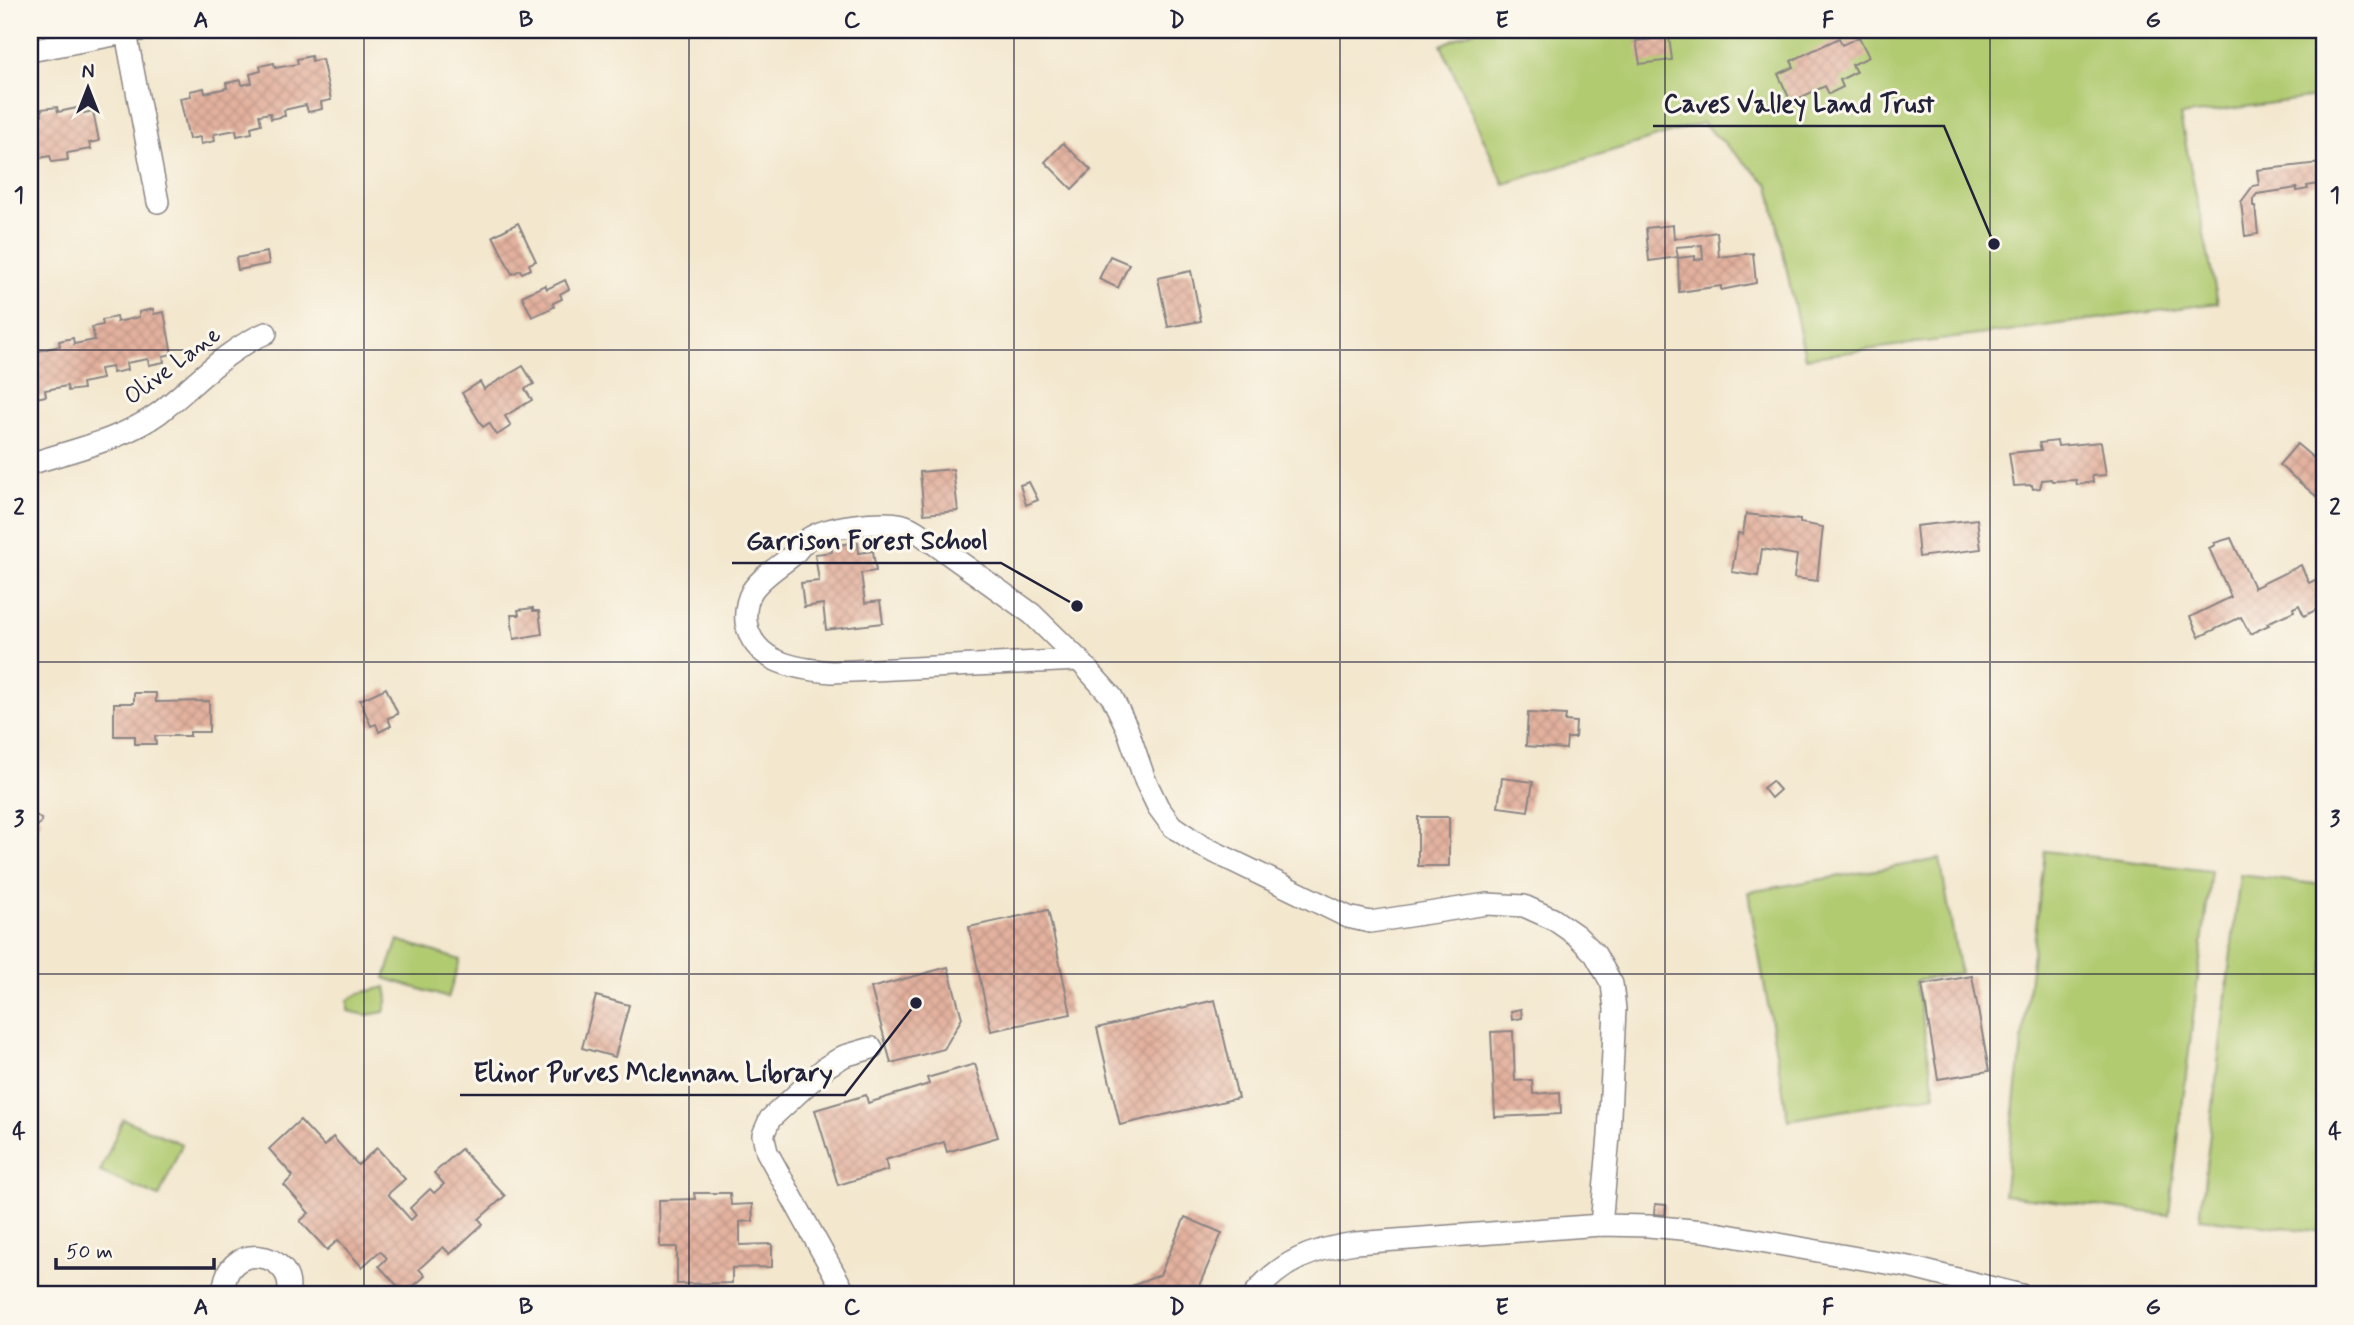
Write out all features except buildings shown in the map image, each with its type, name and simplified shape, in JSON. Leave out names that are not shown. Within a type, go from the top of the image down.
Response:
[{"type":"street","points":[[35,44],[133,31],[158,202]]},
{"type":"street","name":"Olive Lane","points":[[30,464],[105,439],[158,414],[192,383],[250,340],[266,333]]},
{"type":"street","points":[[1079,660],[832,672],[808,670],[786,665],[769,657],[757,647],[749,633],[746,604],[753,589],[808,539],[832,530],[866,525],[905,525],[1032,614],[1079,660],[1112,697],[1158,807],[1172,826],[1200,845],[1349,917],[1370,922],[1487,904],[1524,906],[1553,919],[1576,935],[1595,954],[1612,984],[1615,1009],[1609,1136],[1601,1225]]},
{"type":"street","points":[[846,1295],[767,1152],[764,1135],[770,1119],[826,1067],[844,1056],[872,1048]]},
{"type":"street","points":[[1254,1295],[1274,1272],[1323,1248],[1355,1243],[1601,1225],[1704,1231],[1909,1267],[2021,1295]]},
{"type":"street","points":[[224,1295],[223,1284],[228,1271],[236,1262],[257,1256],[280,1266],[287,1278],[288,1295]]},
{"type":"green space","points":[[1475,30],[2324,30],[2324,96],[2180,116],[2218,303],[1805,358],[1769,185],[1702,123],[1504,184],[1441,45]]},
{"type":"green space","points":[[2045,851],[2211,871],[2169,1215],[2004,1195]]},
{"type":"green space","points":[[1940,859],[1960,973],[1916,981],[1935,1095],[1788,1120],[1748,892]]},
{"type":"green space","points":[[2240,875],[2324,885],[2324,1232],[2200,1218]]},
{"type":"green space","points":[[398,940],[460,960],[448,998],[385,978]]},
{"type":"green space","points":[[386,987],[388,998],[384,1012],[366,1015],[348,1011],[348,1000],[360,993]]},
{"type":"green space","points":[[123,1119],[182,1144],[159,1197],[100,1172]]},
{"type":"place","name":"Caves Valley Land Trust","points":[[1994,244]]},
{"type":"place","name":"Garrison Forest School","points":[[1077,606]]},
{"type":"place","name":"Elinor Purves Mclennan Library","points":[[916,1003]]}]
